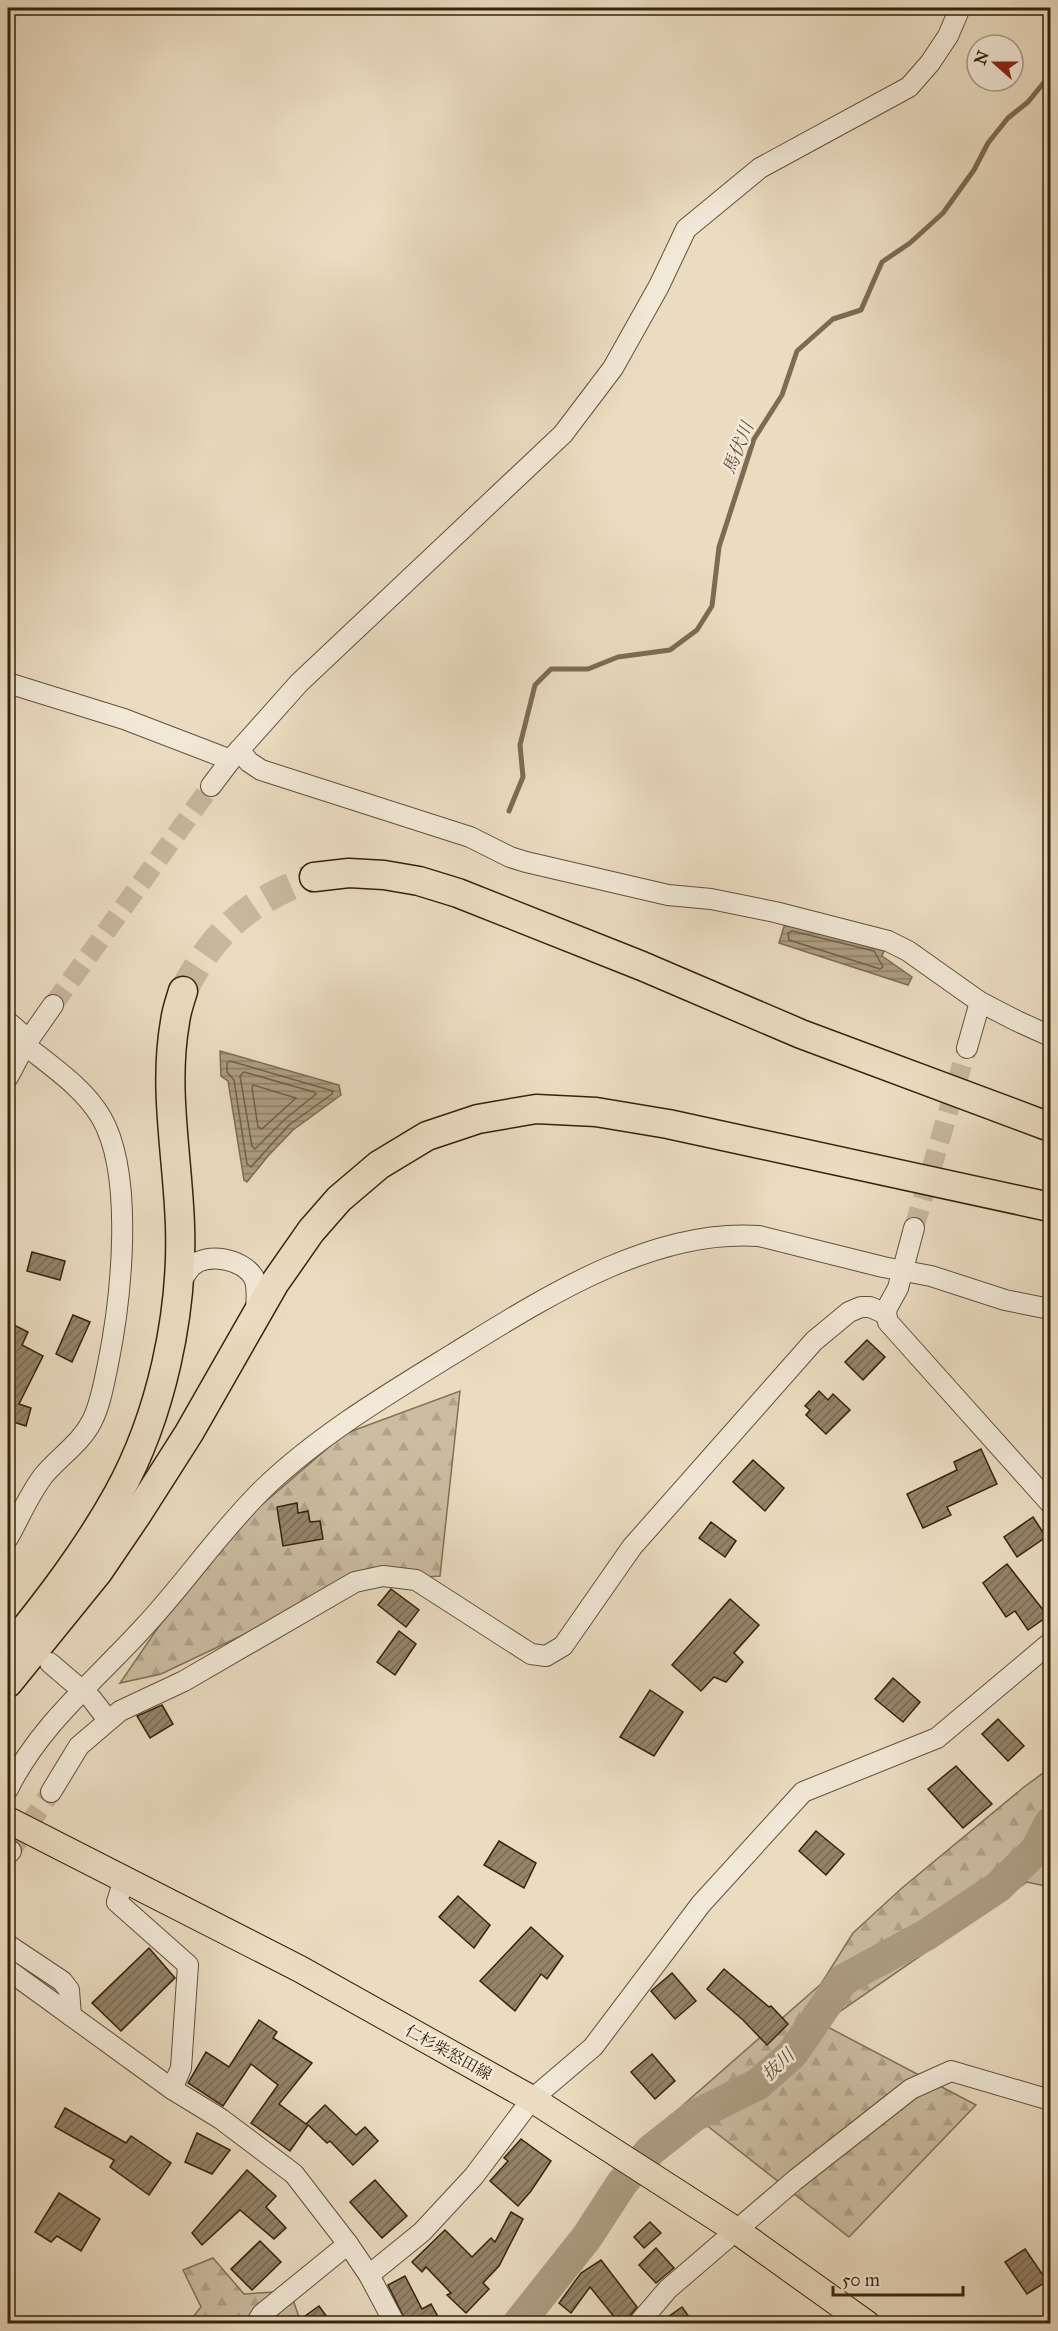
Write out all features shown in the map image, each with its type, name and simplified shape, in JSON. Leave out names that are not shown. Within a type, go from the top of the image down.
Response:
[{"type":"highway","points":[[314,876],[349,873],[384,875],[418,881],[458,893],[642,966],[801,1034],[1050,1127]]},
{"type":"highway","points":[[8,1650],[93,1536],[119,1492],[140,1445],[168,1356],[176,1310],[180,1227],[171,1093],[171,1059],[175,1021],[183,991]]},
{"type":"highway","points":[[8,1683],[98,1572],[138,1513],[189,1433],[256,1316],[310,1231],[339,1199],[379,1165],[427,1136],[478,1119],[536,1109],[596,1113],[668,1124],[1050,1207]]},
{"type":"main road","name":"仁杉柴怒田線","points":[[8,1820],[300,1969],[532,2099],[736,2231],[867,2324]]},
{"type":"street","points":[[211,786],[235,755],[299,683],[563,434],[613,368],[659,286],[686,229],[760,168],[909,87],[930,63],[948,36],[960,8]]},
{"type":"street","points":[[8,683],[235,755],[261,770],[470,837],[518,860],[668,895],[711,899],[775,912],[888,941],[908,951],[980,1002],[1050,1036]]},
{"type":"street","points":[[967,1048],[980,1002]]},
{"type":"street","points":[[8,1077],[27,1043],[53,1005]]},
{"type":"street","points":[[8,1022],[27,1043],[71,1082],[93,1105],[102,1119],[112,1145],[116,1164],[121,1204],[122,1256],[113,1338],[94,1418],[83,1436],[44,1476],[8,1538]]},
{"type":"street","points":[[886,1314],[898,1288],[914,1228]]},
{"type":"street","points":[[8,1789],[25,1758],[46,1728],[158,1612],[219,1537],[282,1472],[368,1408],[524,1310],[645,1252],[707,1237],[743,1234],[759,1236],[945,1280],[1005,1300],[1050,1309]]},
{"type":"street","points":[[178,1286],[193,1265],[213,1258],[236,1263],[253,1276],[257,1290],[256,1316]]},
{"type":"street","points":[[51,1792],[79,1746],[120,1711],[184,1681],[356,1582],[383,1576],[416,1580],[531,1654],[546,1656],[563,1646],[632,1547],[814,1341],[849,1312],[861,1307],[870,1307],[886,1314],[891,1327],[1050,1503]]},
{"type":"street","points":[[369,2275],[429,2224],[474,2176],[532,2099],[593,2047],[700,1904],[803,1792],[937,1738],[1050,1643]]},
{"type":"street","points":[[50,1662],[83,1690],[108,1720]]},
{"type":"street","points":[[124,1878],[117,1902],[188,1965],[181,2068],[172,2089]]},
{"type":"street","points":[[8,1945],[62,1981],[69,1990],[71,2016]]},
{"type":"street","points":[[8,1970],[172,2089],[221,2119],[294,2174],[369,2275],[394,2324]]},
{"type":"street","points":[[638,2324],[668,2289],[795,2180],[911,2090],[951,2071],[1050,2100]]},
{"type":"street","points":[[256,2324],[262,2313],[348,2244]]},
{"type":"green space","points":[[460,1391],[440,1576],[355,1582],[161,1674],[120,1683],[214,1546],[344,1434]]},
{"type":"green space","points":[[1050,1768],[1050,1887],[1027,1882],[822,2024],[976,2105],[849,2237],[682,2106],[821,1984],[853,1933],[902,1888]]},
{"type":"green space","points":[[213,2258],[244,2294],[290,2291],[301,2323],[188,2323],[201,2307],[183,2270]]},
{"type":"water","points":[[785,923],[885,948],[882,956],[912,977],[908,985],[779,943]]},
{"type":"water","points":[[220,1051],[339,1085],[341,1095],[293,1130],[247,1182],[244,1180],[228,1081],[221,1076]]},
{"type":"building","points":[[32,1252],[65,1261],[60,1280],[27,1271]]},
{"type":"building","points":[[73,1315],[90,1322],[72,1362],[56,1354]]},
{"type":"building","points":[[12,1324],[28,1332],[22,1345],[43,1356],[19,1404],[31,1408],[26,1426],[10,1421],[8,1427],[8,1334]]},
{"type":"building","points":[[867,1340],[885,1357],[863,1380],[845,1362]]},
{"type":"building","points":[[819,1391],[828,1400],[833,1394],[850,1410],[826,1434],[806,1415],[810,1410],[805,1406]]},
{"type":"building","points":[[981,1449],[997,1484],[947,1507],[951,1515],[923,1528],[907,1494],[957,1470],[954,1462]]},
{"type":"building","points":[[753,1460],[784,1488],[765,1511],[733,1482]]},
{"type":"building","points":[[297,1503],[298,1513],[308,1511],[310,1522],[320,1521],[323,1539],[283,1546],[277,1507]]},
{"type":"building","points":[[1033,1517],[1046,1537],[1017,1557],[1004,1537]]},
{"type":"building","points":[[711,1522],[736,1541],[725,1557],[699,1538]]},
{"type":"building","points":[[1007,1564],[1048,1616],[1028,1630],[1015,1611],[1006,1617],[983,1583]]},
{"type":"building","points":[[391,1589],[419,1610],[406,1627],[378,1605]]},
{"type":"building","points":[[730,1599],[759,1625],[734,1653],[743,1662],[726,1682],[714,1677],[701,1691],[672,1665]]},
{"type":"building","points":[[399,1631],[416,1644],[395,1675],[377,1662]]},
{"type":"building","points":[[893,1678],[920,1702],[903,1722],[875,1699]]},
{"type":"building","points":[[650,1690],[683,1712],[654,1756],[620,1737]]},
{"type":"building","points":[[162,1705],[173,1724],[150,1738],[137,1716]]},
{"type":"building","points":[[998,1719],[1024,1746],[1008,1761],[982,1734]]},
{"type":"building","points":[[956,1766],[992,1804],[963,1828],[928,1789]]},
{"type":"building","points":[[816,1831],[844,1854],[826,1875],[799,1851]]},
{"type":"building","points":[[499,1841],[536,1863],[524,1888],[484,1865]]},
{"type":"building","points":[[458,1896],[490,1925],[474,1948],[439,1917]]},
{"type":"building","points":[[531,1927],[563,1956],[547,1979],[541,1974],[515,2011],[480,1981]]},
{"type":"building","points":[[149,1948],[175,1978],[121,2031],[92,2003]]},
{"type":"building","points":[[724,1969],[769,2007],[771,2006],[788,2024],[767,2045],[743,2020],[707,1989]]},
{"type":"building","points":[[672,1973],[696,2001],[675,2019],[651,1991]]},
{"type":"building","points":[[259,2020],[277,2032],[273,2038],[312,2063],[279,2104],[306,2124],[325,2105],[356,2135],[365,2127],[378,2141],[353,2165],[330,2141],[327,2143],[308,2125],[290,2151],[251,2123],[278,2085],[251,2064],[223,2106],[188,2083],[206,2052],[229,2067]]},
{"type":"building","points":[[652,2054],[675,2081],[655,2099],[631,2072]]},
{"type":"building","points":[[65,2108],[126,2143],[131,2136],[171,2163],[149,2195],[110,2167],[114,2160],[55,2127]]},
{"type":"building","points":[[197,2133],[230,2150],[212,2174],[185,2162]]},
{"type":"building","points":[[521,2139],[551,2161],[518,2206],[490,2181],[508,2161],[504,2158]]},
{"type":"building","points":[[247,2170],[276,2196],[266,2207],[286,2228],[274,2239],[240,2210],[202,2245],[192,2233]]},
{"type":"building","points":[[375,2180],[407,2216],[382,2238],[350,2202]]},
{"type":"building","points":[[59,2193],[100,2219],[81,2251],[57,2236],[51,2242],[35,2232]]},
{"type":"building","points":[[511,2212],[523,2219],[499,2266],[483,2283],[489,2289],[466,2313],[447,2295],[451,2293],[426,2267],[422,2272],[412,2262],[445,2230],[472,2257],[491,2238],[495,2242]]},
{"type":"building","points":[[650,2222],[661,2233],[644,2248],[634,2237]]},
{"type":"building","points":[[260,2241],[281,2262],[252,2290],[231,2269]]},
{"type":"building","points":[[656,2248],[674,2268],[656,2283],[639,2265]]},
{"type":"building","points":[[1025,2249],[1047,2281],[1027,2294],[1005,2262]]},
{"type":"building","points":[[601,2260],[637,2307],[626,2324],[620,2324],[590,2287],[571,2313],[559,2303],[581,2273]]},
{"type":"building","points":[[405,2276],[422,2309],[431,2304],[442,2324],[407,2324],[388,2285]]},
{"type":"building","points":[[319,2306],[332,2324],[294,2324]]},
{"type":"building","points":[[682,2307],[694,2324],[658,2324]]},
{"type":"waterway","name":"馬伏川","points":[[509,811],[523,777],[520,745],[535,685],[551,669],[588,669],[618,657],[670,650],[697,630],[712,606],[719,547],[754,439],[782,395],[797,351],[833,319],[861,310],[882,262],[910,243],[943,213],[974,170],[988,143],[1008,118],[1028,102],[1050,75]]},
{"type":"waterway","name":"抜川","points":[[518,2324],[587,2237],[622,2183],[651,2150],[694,2116],[758,2084],[792,2054],[843,1980],[926,1935],[998,1887],[1036,1850],[1050,1823]]},
{"type":"tunnel","points":[[53,1005],[211,786]]},
{"type":"tunnel","points":[[183,991],[208,950],[236,920],[270,896],[314,877]]},
{"type":"tunnel","points":[[914,1228],[967,1048]]},
{"type":"tunnel","points":[[11,1851],[51,1792]]}]
